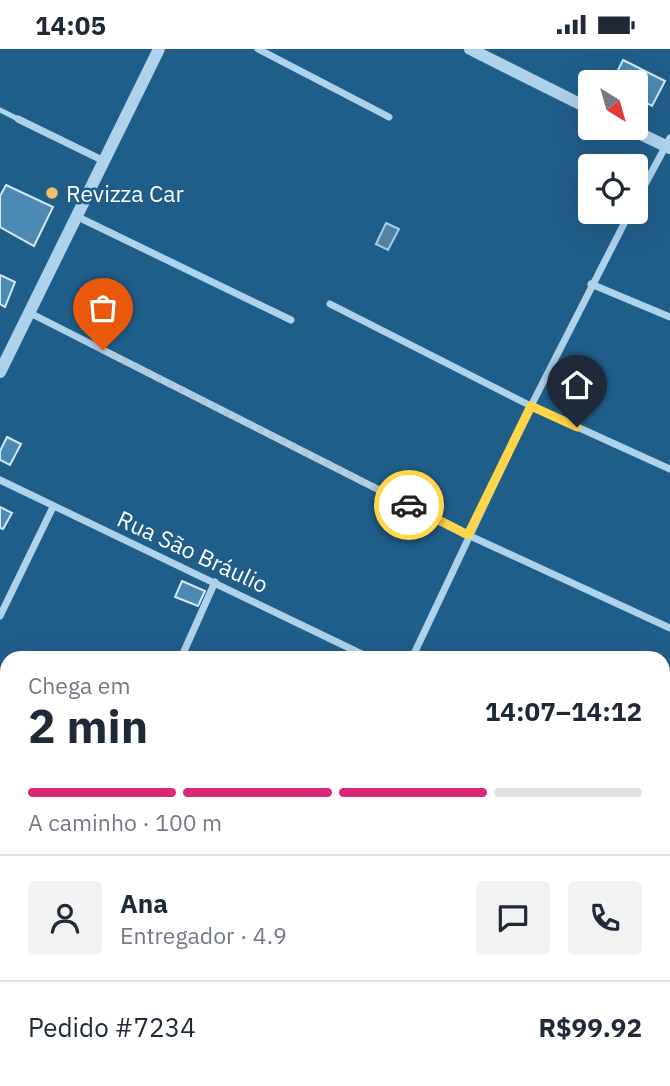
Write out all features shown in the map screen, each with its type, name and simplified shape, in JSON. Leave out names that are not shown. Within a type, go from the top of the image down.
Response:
[{"type":"street","points":[[1,366],[78,218],[159,49]]},
{"type":"street","points":[[258,49],[389,117]]},
{"type":"street","points":[[470,49],[578,103]]},
{"type":"street","points":[[18,119],[104,161]]},
{"type":"street","points":[[648,136],[669,144],[648,180]]},
{"type":"street","points":[[78,218],[291,320]]},
{"type":"street","points":[[415,651],[468,535],[624,224]]},
{"type":"street","points":[[592,284],[670,317]]},
{"type":"street","points":[[330,304],[531,406],[670,469]]},
{"type":"street","points":[[30,313],[468,535],[670,628]]},
{"type":"street","name":"Rua São Bráulio","points":[[0,480],[356,651]]},
{"type":"street","points":[[0,616],[53,507]]},
{"type":"street","points":[[184,651],[215,582]]},
{"type":"lane","points":[[0,110],[18,119]]},
{"type":"water","points":[[386,223],[399,229],[388,250],[376,244]]},
{"type":"building","points":[[623,60],[643,70],[618,70]]},
{"type":"building","points":[[648,72],[665,81],[652,106],[648,104]]},
{"type":"building","points":[[6,185],[53,207],[34,246],[0,227],[0,196]]},
{"type":"building","points":[[0,275],[15,282],[5,307],[0,304]]},
{"type":"building","points":[[7,437],[21,444],[10,465],[0,460],[0,451]]},
{"type":"building","points":[[0,507],[12,513],[3,529],[0,528]]},
{"type":"building","points":[[182,581],[205,591],[198,606],[175,597]]},
{"type":"way so far","points":[[103,350],[409,505]]},
{"type":"place","name":"Revizza Car","points":[[52,193]]},
{"type":"route","points":[[409,505],[468,535],[531,406],[577,427]]}]
